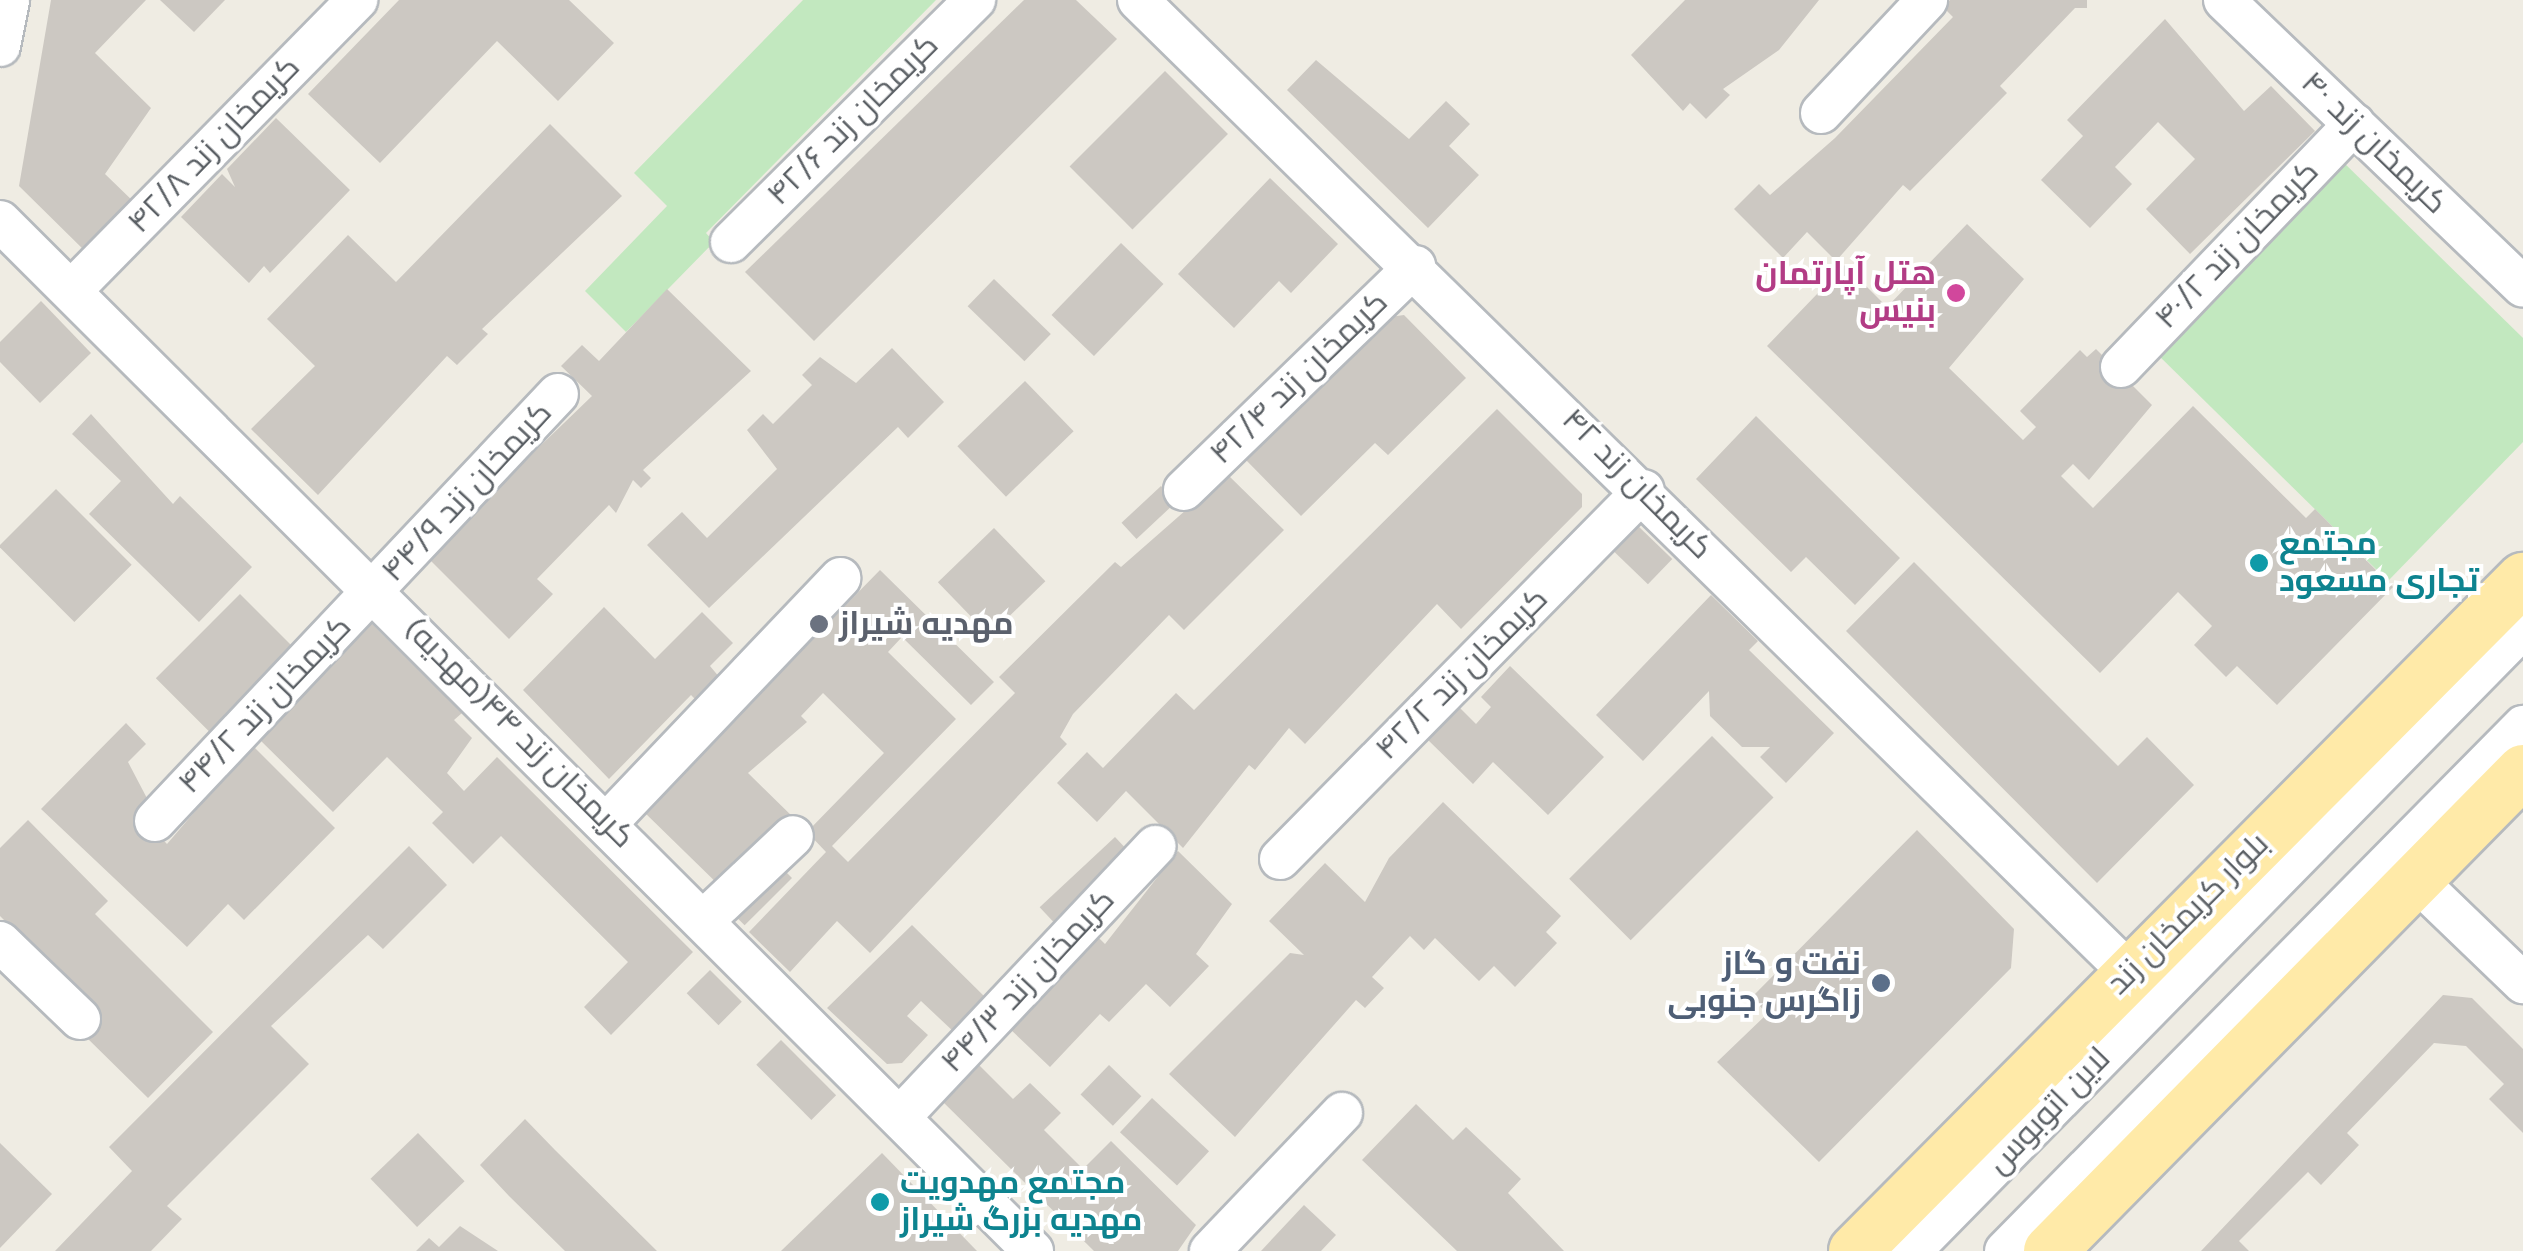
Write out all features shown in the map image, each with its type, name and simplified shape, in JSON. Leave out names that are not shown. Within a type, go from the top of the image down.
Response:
[{"type":"main road","name":"بلوار کریمخان زند","points":[[1856,1251],[2523,579]]},
{"type":"main road","points":[[2050,1251],[2523,771]]},
{"type":"street","points":[[0,46],[9,0]]},
{"type":"street","name":"کریمخان زند ۴۲/۸","points":[[72,290],[357,0]]},
{"type":"street","name":"کریمخان زند ۴۲/۶","points":[[731,242],[976,0]]},
{"type":"street","name":"کریمخان زند ۴۲","points":[[1138,0],[1644,490],[2130,973]]},
{"type":"street","points":[[1822,112],[1927,0]]},
{"type":"street","name":"کریمخان زند ۴۰","points":[[2224,0],[2523,287]]},
{"type":"street","name":"کریمخان زند ۴۰/۲","points":[[2121,366],[2354,124]]},
{"type":"street","name":"کریمخان زند ۴۴(مهدیه)","points":[[0,221],[376,590],[1032,1251]]},
{"type":"street","name":"کریمخان زند ۴۲/۴","points":[[1184,490],[1415,266]]},
{"type":"street","name":"کریمخان زند ۴۴/۹","points":[[376,590],[558,394]]},
{"type":"street","name":"کریمخان زند ۴۲/۲","points":[[1280,859],[1644,490]]},
{"type":"street","points":[[608,822],[840,578]]},
{"type":"street","name":"کریمخان زند ۴۴/۲","points":[[155,821],[376,590]]},
{"type":"street","name":"لاین اتوبوس","points":[[1912,1251],[2523,628]]},
{"type":"street","name":"لاین اتوبوس","points":[[2005,1251],[2523,726]]},
{"type":"street","points":[[704,920],[793,836]]},
{"type":"street","name":"کریمخان زند ۴۴/۳","points":[[900,1116],[1154,846]]},
{"type":"street","points":[[2416,880],[2523,982]]},
{"type":"street","points":[[0,942],[80,1019]]},
{"type":"street","points":[[1210,1251],[1342,1113]]},
{"type":"green space","points":[[803,0],[936,0],[706,233],[714,242],[626,332],[585,291],[667,206],[634,173]]},
{"type":"green space","points":[[2339,158],[2523,338],[2523,442],[2388,581],[2153,350]]},
{"type":"building","points":[[51,0],[146,0],[95,53],[151,108],[105,174],[137,205],[89,255],[19,186]]},
{"type":"building","points":[[160,0],[225,0],[194,32]]},
{"type":"building","points":[[399,0],[569,0],[614,43],[558,101],[497,41],[380,163],[308,94]]},
{"type":"building","points":[[1024,0],[1076,0],[1117,39],[814,341],[745,272]]},
{"type":"building","points":[[1685,0],[1819,0],[1779,50],[1723,89],[1730,95],[1706,119],[1690,103],[1683,111],[1631,55]]},
{"type":"building","points":[[1950,0],[2087,0],[2087,8],[2075,8],[2000,86],[2007,93],[1910,191],[1903,185],[1836,261],[1807,232],[1783,258],[1734,209],[1759,184],[1770,195],[1835,138],[1953,17],[1943,7]]},
{"type":"building","points":[[2165,19],[2244,111],[2271,86],[2315,131],[2190,254],[2146,209],[2195,159],[2158,122],[2115,167],[2132,184],[2090,228],[2041,180],[2083,136],[2067,120]]},
{"type":"building","points":[[1316,60],[1409,139],[1446,101],[1470,124],[1449,146],[1479,175],[1428,228],[1287,90]]},
{"type":"building","points":[[1165,71],[1228,134],[1132,229],[1070,166]]},
{"type":"building","points":[[276,118],[350,190],[270,273],[264,266],[249,283],[181,217],[222,174],[235,187],[227,169]]},
{"type":"building","points":[[550,124],[622,196],[482,329],[488,334],[457,365],[447,356],[318,495],[251,429],[315,366],[267,319],[348,235],[396,282]]},
{"type":"building","points":[[1270,178],[1338,244],[1291,293],[1279,281],[1234,328],[1178,274]]},
{"type":"building","points":[[1967,224],[2024,279],[1949,368],[2023,440],[2036,427],[2020,411],[2080,350],[2087,357],[2096,349],[2152,405],[2089,480],[2073,464],[2061,476],[2093,508],[2193,406],[2306,518],[2315,509],[2393,587],[2277,705],[2237,666],[2226,677],[2194,645],[2212,626],[2178,592],[2100,673],[1767,346],[1845,265],[1887,307]]},
{"type":"building","points":[[1121,243],[1163,284],[1094,356],[1052,315]]},
{"type":"building","points":[[994,279],[1051,334],[1024,361],[968,306]]},
{"type":"building","points":[[667,289],[751,371],[643,470],[651,478],[641,488],[633,480],[616,513],[609,505],[537,579],[553,594],[509,639],[426,556],[592,396],[561,366],[582,345],[599,361]]},
{"type":"building","points":[[41,301],[91,353],[40,403],[0,362],[0,342]]},
{"type":"building","points":[[1404,315],[1466,378],[1388,455],[1375,443],[1301,516],[1246,460],[1390,317]]},
{"type":"building","points":[[892,348],[944,402],[908,438],[898,427],[709,608],[647,545],[682,512],[707,538],[777,469],[747,430],[763,414],[773,424],[812,385],[802,375],[820,357],[856,383]]},
{"type":"building","points":[[1025,381],[1074,431],[1006,497],[957,446]]},
{"type":"building","points":[[1497,409],[1582,494],[1582,507],[1461,629],[1437,604],[1305,744],[1289,728],[1255,770],[1249,765],[1183,848],[1126,791],[1097,822],[1057,783],[1087,752],[1103,768],[1176,693],[1194,710]]},
{"type":"building","points":[[91,414],[173,504],[180,496],[252,567],[199,622],[89,514],[121,481],[72,434]]},
{"type":"building","points":[[1756,416],[1900,558],[1855,605],[1806,557],[1791,572],[1696,479]]},
{"type":"building","points":[[1227,474],[1284,530],[1184,630],[1169,615],[1073,714],[1060,737],[1067,744],[870,953],[837,921],[790,972],[749,932],[826,852],[807,832],[884,753],[823,693],[801,716],[807,722],[748,773],[797,821],[727,893],[643,811],[784,654],[791,661],[880,570],[994,682],[971,705],[902,637],[888,652],[956,719],[832,846],[848,862],[1015,693],[999,677],[1115,562],[1121,567]]},
{"type":"building","points":[[1161,486],[1176,502],[1137,539],[1122,523]]},
{"type":"building","points":[[56,489],[132,565],[74,622],[0,548]]},
{"type":"building","points":[[1637,525],[1672,559],[1648,584],[1613,550]]},
{"type":"building","points":[[994,528],[1045,581],[989,635],[938,582]]},
{"type":"building","points":[[1914,562],[2118,766],[2147,737],[2194,785],[2097,883],[1846,631]]},
{"type":"building","points":[[240,594],[293,647],[209,731],[156,678]]},
{"type":"building","points":[[1711,595],[1758,641],[1749,650],[1834,733],[1786,783],[1760,757],[1770,747],[1742,747],[1710,716],[1709,691],[1643,761],[1596,715]]},
{"type":"building","points":[[604,607],[655,659],[702,612],[733,643],[710,666],[720,678],[697,701],[691,695],[609,779],[523,690]]},
{"type":"building","points":[[370,622],[462,713],[454,720],[472,738],[447,773],[464,791],[497,757],[693,952],[611,1035],[584,1007],[628,962],[501,836],[473,864],[432,823],[443,812],[387,757],[333,812],[258,738]]},
{"type":"building","points":[[1510,666],[1604,757],[1548,815],[1493,762],[1473,784],[1427,739],[1458,706],[1476,724],[1491,707],[1481,697]]},
{"type":"building","points":[[126,723],[146,744],[128,762],[150,804],[139,815],[167,844],[252,745],[335,828],[244,920],[228,904],[187,947],[41,809]]},
{"type":"building","points":[[1712,736],[1774,798],[1631,940],[1569,879]]},
{"type":"building","points":[[1443,802],[1561,916],[1546,932],[1557,943],[1515,987],[1494,966],[1479,981],[1435,938],[1424,950],[1410,936],[1372,977],[1384,988],[1365,1008],[1356,1000],[1235,1137],[1169,1074],[1290,953],[1304,955],[1269,921],[1325,863],[1365,902],[1389,858]]},
{"type":"building","points":[[28,820],[108,901],[95,914],[213,1032],[148,1098],[83,1034],[100,1016],[0,916],[0,848]]},
{"type":"building","name":"نفت و گاز زاگرس جنوبی","points":[[1917,830],[2014,929],[2011,968],[1819,1162],[1717,1062],[1767,1014],[1752,997]]},
{"type":"building","points":[[1115,837],[1130,853],[1055,923],[1040,907]]},
{"type":"building","points":[[409,846],[447,885],[383,949],[368,935],[271,1026],[309,1064],[167,1206],[182,1219],[151,1251],[55,1251],[132,1171],[109,1147]]},
{"type":"building","points":[[1178,851],[1232,904],[1196,954],[1209,966],[1170,1007],[1146,984],[1109,1022],[1100,1014],[1050,1067],[1009,1028],[1096,935],[1105,944]]},
{"type":"building","points":[[775,861],[792,878],[745,925],[728,908]]},
{"type":"building","points":[[912,925],[987,999],[955,1033],[921,1001],[907,1016],[928,1035],[902,1063],[887,1064],[827,1008]]},
{"type":"building","points":[[710,970],[742,1002],[718,1025],[687,993]]},
{"type":"building","points":[[2443,995],[2472,998],[2523,1049],[2523,1133],[2489,1099],[2504,1084],[2466,1046],[2434,1043],[2347,1133],[2359,1145],[2321,1185],[2308,1172],[2239,1241],[2249,1251],[2201,1251]]},
{"type":"building","points":[[781,1040],[836,1095],[811,1120],[756,1065]]},
{"type":"building","points":[[977,1063],[1013,1099],[1030,1083],[1061,1113],[1044,1130],[1083,1169],[1111,1141],[1196,1225],[1178,1251],[1094,1251],[941,1100]]},
{"type":"building","points":[[1109,1065],[1141,1096],[1113,1126],[1081,1094]]},
{"type":"building","points":[[1152,1098],[1209,1151],[1177,1186],[1120,1132]]},
{"type":"building","points":[[1416,1104],[1453,1140],[1466,1127],[1521,1179],[1508,1193],[1564,1251],[1457,1251],[1362,1160]]},
{"type":"building","points":[[525,1119],[657,1251],[565,1251],[509,1196],[480,1165]]},
{"type":"building","points":[[418,1133],[465,1181],[417,1227],[371,1179]]},
{"type":"building","points":[[0,1143],[52,1194],[0,1248]]},
{"type":"building","name":"مجتمع مهدویت مهدیه بزرگ شیراز","points":[[882,1153],[977,1251],[781,1251]]},
{"type":"building","points":[[1304,1205],[1336,1235],[1321,1251],[1261,1251]]},
{"type":"building","points":[[460,1226],[498,1251],[416,1251],[429,1238],[439,1247]]},
{"type":"place","name":"هتل آپارتمان بنیس","points":[[1956,293]]},
{"type":"place","name":"مجتمع تجاری مسعود","points":[[2259,563]]},
{"type":"place","name":"مهدیه شیراز","points":[[819,624]]},
{"type":"place","name":"نفت و گاز زاگرس جنوبی","points":[[1881,983]]},
{"type":"place","name":"مجتمع مهدویت مهدیه بزرگ شیراز","points":[[880,1202]]}]
